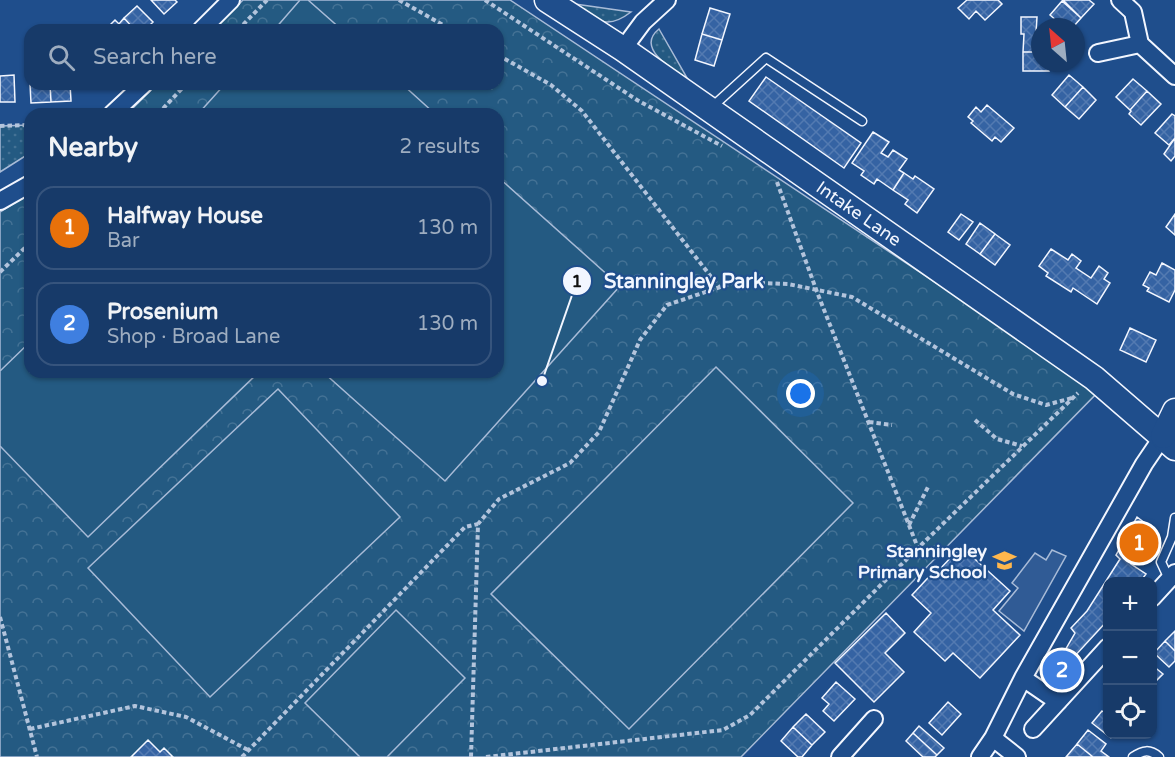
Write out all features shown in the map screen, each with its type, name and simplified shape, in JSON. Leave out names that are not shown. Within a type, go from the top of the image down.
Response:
[{"type":"street","points":[[207,24],[231,0]]},
{"type":"street","name":"Intake Lane","points":[[547,0],[710,109],[1094,378],[1169,442]]},
{"type":"street","points":[[623,49],[643,21],[667,0]]},
{"type":"street","points":[[1120,0],[1133,12],[1140,45],[1175,76]]},
{"type":"street","points":[[1098,53],[1140,45]]},
{"type":"street","points":[[118,108],[138,90]]},
{"type":"street","points":[[0,201],[24,187]]},
{"type":"street","points":[[980,757],[993,738],[1023,678],[1144,464],[1169,442],[1175,411]]},
{"type":"street","points":[[1157,592],[1172,576]]},
{"type":"street","points":[[1033,729],[1103,651]]},
{"type":"street","points":[[1023,678],[1058,702]]},
{"type":"street","points":[[840,757],[874,719]]},
{"type":"street","points":[[993,738],[1017,757]]},
{"type":"lane","points":[[710,109],[766,58],[862,121]]},
{"type":"lane","points":[[1172,576],[1161,562],[1172,537],[1175,518]]},
{"type":"lane","points":[[1133,757],[1139,752],[1146,751],[1153,752],[1159,757]]},
{"type":"path","points":[[244,24],[267,0]]},
{"type":"path","points":[[399,0],[441,24]]},
{"type":"path","points":[[485,0],[637,100],[725,148]]},
{"type":"path","points":[[504,58],[551,85],[582,111],[719,287]]},
{"type":"path","points":[[164,108],[180,90]]},
{"type":"path","points":[[0,126],[24,125]]},
{"type":"path","points":[[764,147],[817,292],[918,548]]},
{"type":"path","points":[[0,272],[24,249]]},
{"type":"path","points":[[242,757],[465,527],[478,524],[499,499],[570,463],[599,432],[640,340],[667,305],[735,282],[788,284],[817,292],[852,297],[1013,394],[1046,405],[1072,398],[750,715],[723,730],[486,757]]},
{"type":"path","points":[[975,420],[997,438],[1023,446]]},
{"type":"path","points":[[868,422],[892,425]]},
{"type":"path","points":[[909,525],[928,487]]},
{"type":"path","points":[[471,757],[478,524]]},
{"type":"path","points":[[0,617],[37,757]]},
{"type":"path","points":[[30,729],[135,706],[186,717],[248,750]]},
{"type":"green space","points":[[243,0],[510,0],[1099,391],[741,757],[0,757],[0,212],[24,197],[24,378],[504,378],[504,108],[133,108],[151,90],[504,90],[504,24],[219,24]]},
{"type":"green space","points":[[300,0],[308,0],[335,24],[279,24]]},
{"type":"green space","points":[[575,4],[631,12],[622,18],[608,22],[596,19]]},
{"type":"green space","points":[[659,29],[687,78],[665,64],[653,50],[651,43],[653,36]]},
{"type":"green space","points":[[220,90],[409,90],[428,108],[203,108]]},
{"type":"green space","points":[[24,125],[24,157],[0,172],[0,126]]},
{"type":"green space","points":[[504,182],[620,286],[445,481],[330,378],[504,378]]},
{"type":"green space","points":[[24,348],[24,378],[253,378],[88,537],[0,446],[0,371]]},
{"type":"green space","points":[[716,367],[853,503],[629,729],[491,594]]},
{"type":"green space","points":[[278,389],[400,517],[210,697],[88,568]]},
{"type":"green space","points":[[396,610],[465,678],[387,757],[360,757],[305,703]]},
{"type":"shaded area","points":[[1052,550],[1066,556],[1024,631],[999,611],[1018,588],[1012,583],[1035,553],[1046,560]]},
{"type":"building","points":[[151,0],[175,0],[177,2],[164,14]]},
{"type":"building","points":[[967,0],[998,0],[1002,4],[985,20],[976,11],[969,19],[958,8]]},
{"type":"building","points":[[1063,0],[1089,0],[1094,4],[1081,18]]},
{"type":"building","points":[[1062,1],[1081,18],[1054,18],[1050,15]]},
{"type":"building","points":[[137,6],[153,22],[151,24],[130,24],[124,18]]},
{"type":"building","points":[[710,8],[730,14],[722,40],[702,34]]},
{"type":"building","points":[[1021,17],[1037,17],[1031,18],[1031,52],[1023,52],[1024,34],[1021,34]]},
{"type":"building","points":[[124,18],[130,24],[119,24]]},
{"type":"building","points":[[702,34],[722,40],[714,66],[695,60]]},
{"type":"building","points":[[1023,52],[1031,52],[1031,71],[1023,71]]},
{"type":"building","points":[[14,75],[15,102],[0,102],[0,76]]},
{"type":"building","points":[[1069,75],[1083,87],[1065,107],[1052,95]]},
{"type":"building","points":[[766,77],[861,143],[844,168],[749,101]]},
{"type":"building","points":[[1133,79],[1147,91],[1130,110],[1116,97]]},
{"type":"building","points":[[1083,87],[1096,100],[1079,119],[1065,107]]},
{"type":"building","points":[[30,90],[50,90],[51,102],[31,103]]},
{"type":"building","points":[[50,90],[70,90],[71,101],[51,102]]},
{"type":"building","points":[[1147,91],[1161,104],[1141,125],[1129,114]]},
{"type":"building","points":[[987,105],[1014,128],[1001,142],[995,137],[992,141],[971,123],[973,121],[968,117],[976,107],[981,112]]},
{"type":"building","points":[[1172,114],[1175,116],[1175,138],[1169,145],[1155,133]]},
{"type":"building","points":[[873,132],[889,142],[881,153],[888,157],[893,150],[907,159],[899,170],[904,173],[893,190],[877,179],[874,184],[861,175],[864,171],[852,163]]},
{"type":"building","points":[[1175,138],[1175,156],[1171,161],[1164,154]]},
{"type":"building","points":[[904,173],[913,179],[915,176],[934,189],[917,213],[905,204],[908,200],[893,190]]},
{"type":"building","points":[[961,214],[973,222],[959,240],[948,232]]},
{"type":"building","points":[[1175,214],[1175,235],[1166,227]]},
{"type":"building","points":[[980,223],[995,234],[980,254],[966,244]]},
{"type":"building","points":[[995,234],[1010,245],[995,265],[980,254]]},
{"type":"building","points":[[1051,249],[1068,260],[1072,254],[1081,261],[1076,268],[1091,278],[1099,266],[1108,273],[1104,279],[1110,283],[1097,304],[1073,288],[1071,292],[1046,276],[1048,273],[1039,266]]},
{"type":"building","points":[[1162,263],[1175,270],[1175,290],[1169,302],[1147,291],[1149,288],[1143,285],[1150,272],[1156,275]]},
{"type":"building","points":[[1130,328],[1156,340],[1146,362],[1120,350]]},
{"type":"building","points":[[1137,517],[1153,529],[1131,564],[1146,574],[1144,577],[1109,577],[1120,559],[1116,555]]},
{"type":"building","points":[[966,551],[1010,591],[993,610],[1020,635],[980,678],[953,653],[945,661],[914,632],[931,613],[912,595],[938,567],[940,569],[956,552],[961,556]]},
{"type":"building","points":[[1103,586],[1103,625],[1061,671],[1056,666],[1075,633],[1071,628],[1087,611]]},
{"type":"building","points":[[886,613],[905,633],[885,653],[904,672],[874,702],[835,663]]},
{"type":"building","points":[[1175,631],[1175,651],[1165,641]]},
{"type":"building","points":[[1165,641],[1175,651],[1175,661],[1169,667],[1157,656],[1157,650]]},
{"type":"building","points":[[1157,669],[1163,674],[1157,680]]},
{"type":"building","points":[[836,682],[855,699],[834,721],[823,711],[829,704],[822,698]]},
{"type":"building","points":[[948,702],[961,714],[942,735],[929,723]]},
{"type":"building","points":[[1102,711],[1103,712],[1103,732],[1092,723]]},
{"type":"building","points":[[806,714],[825,732],[812,745],[793,727]]},
{"type":"building","points":[[919,726],[944,748],[937,755],[913,733]]},
{"type":"building","points":[[793,727],[812,745],[802,757],[798,757],[781,741]]},
{"type":"building","points":[[1088,730],[1106,744],[1101,751],[1109,757],[1093,757],[1077,744]]},
{"type":"building","points":[[913,733],[937,755],[935,757],[923,757],[906,741]]},
{"type":"building","points":[[148,740],[160,752],[164,748],[173,757],[131,757]]},
{"type":"building","points":[[1077,744],[1093,757],[1066,757]]},
{"type":"place","name":"Stanningley Park","points":[[542,381]]},
{"type":"place","name":"Halfway House","points":[[1139,543]]},
{"type":"place","name":"Stanningley Primary School","points":[[1005,561]]},
{"type":"place","name":"Prosenium","points":[[1062,670]]}]
